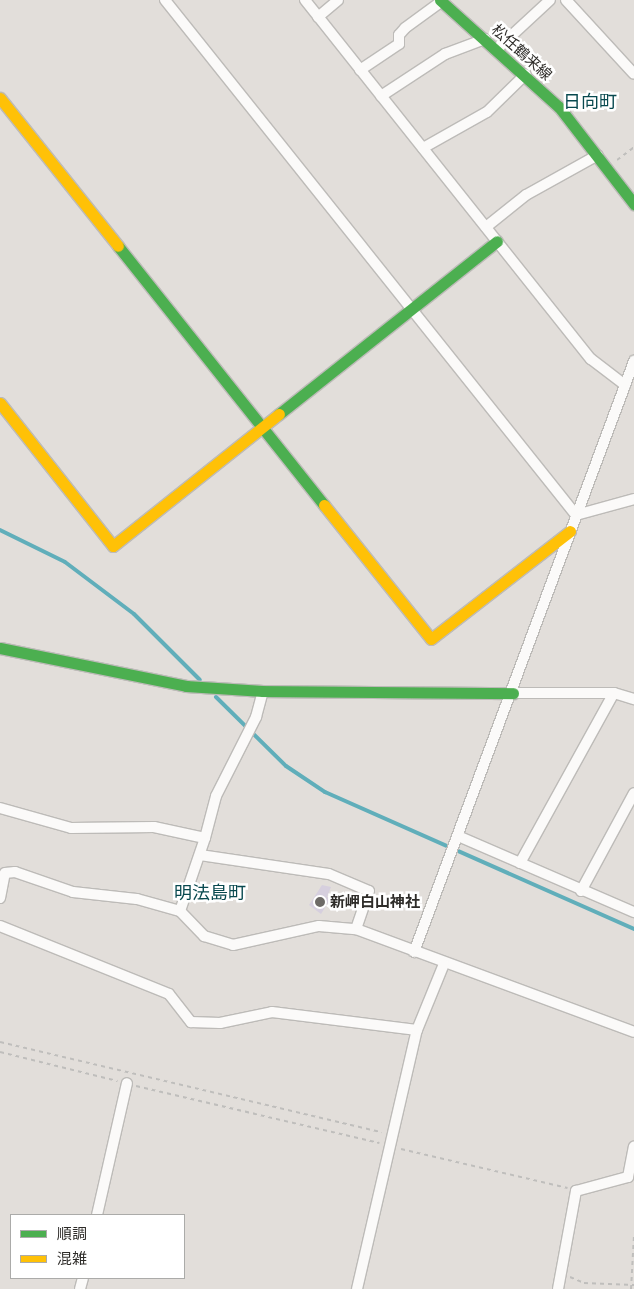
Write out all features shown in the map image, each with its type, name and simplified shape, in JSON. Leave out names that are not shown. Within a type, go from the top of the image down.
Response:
[{"type":"street","points":[[165,0],[576,514]]},
{"type":"street","points":[[305,0],[591,359],[625,384]]},
{"type":"street","points":[[318,17],[338,0]]},
{"type":"street","points":[[360,70],[400,44],[400,35],[405,28],[441,0]]},
{"type":"street","name":"松任鶴来線","points":[[441,0],[526,74],[576,125],[634,204]]},
{"type":"street","points":[[497,49],[550,0]]},
{"type":"street","points":[[566,0],[634,74]]},
{"type":"street","points":[[381,96],[445,54],[486,39]]},
{"type":"street","points":[[423,148],[487,112],[526,74]]},
{"type":"street","points":[[0,98],[264,427],[430,639],[570,531]]},
{"type":"street","points":[[486,227],[526,196],[598,156]]},
{"type":"street","points":[[0,403],[113,546],[497,241]]},
{"type":"street","points":[[414,952],[513,693],[576,514],[634,361]]},
{"type":"street","points":[[576,514],[634,499]]},
{"type":"street","points":[[0,648],[186,686],[263,691],[614,693],[634,699]]},
{"type":"street","points":[[180,911],[200,855],[216,796],[252,726],[263,691]]},
{"type":"street","points":[[520,863],[614,693]]},
{"type":"street","points":[[582,891],[634,793]]},
{"type":"street","points":[[0,808],[71,828],[154,827],[205,838]]},
{"type":"street","points":[[456,840],[520,863],[634,912]]},
{"type":"street","points":[[200,855],[329,874],[368,891],[356,929]]},
{"type":"street","points":[[0,898],[3,870],[15,872],[73,892],[137,899],[180,911],[204,936],[233,945],[319,926],[356,929],[444,964],[634,1032]]},
{"type":"street","points":[[0,926],[169,994],[191,1022],[220,1023],[272,1012],[417,1030]]},
{"type":"street","points":[[360,1288],[417,1030],[444,964]]},
{"type":"street","points":[[97,1214],[128,1084]]},
{"type":"street","points":[[558,1289],[576,1191],[628,1177],[634,1146]]},
{"type":"path","points":[[608,168],[634,147]]},
{"type":"path","points":[[0,1042],[393,1135]]},
{"type":"path","points":[[0,1052],[576,1191]]},
{"type":"path","points":[[631,1289],[634,1235]]},
{"type":"path","points":[[561,1274],[584,1283],[632,1285]]},
{"type":"building","name":"新岬白山神社","points":[[322,885],[331,887],[327,897],[331,898],[321,914],[309,905]]},
{"type":"waterway","points":[[0,530],[65,562],[134,614],[200,680]]},
{"type":"waterway","points":[[216,697],[286,766],[325,792],[634,929]]},
{"type":"traffic: fast","points":[[440,0],[559,107],[634,204]]},
{"type":"traffic: fast","points":[[279,414],[497,241]]},
{"type":"traffic: fast","points":[[118,246],[324,505]]},
{"type":"traffic: fast","points":[[0,648],[186,686],[263,691],[513,693]]},
{"type":"traffic: slow","points":[[0,98],[118,246]]},
{"type":"traffic: slow","points":[[0,403],[113,546],[279,414]]},
{"type":"traffic: slow","points":[[324,505],[431,639],[570,531]]},
{"type":"place","name":"新岬白山神社","points":[[320,902]]},
{"type":"district","name":"日向町","points":[[590,102]]},
{"type":"district","name":"明法島町","points":[[210,893]]}]
